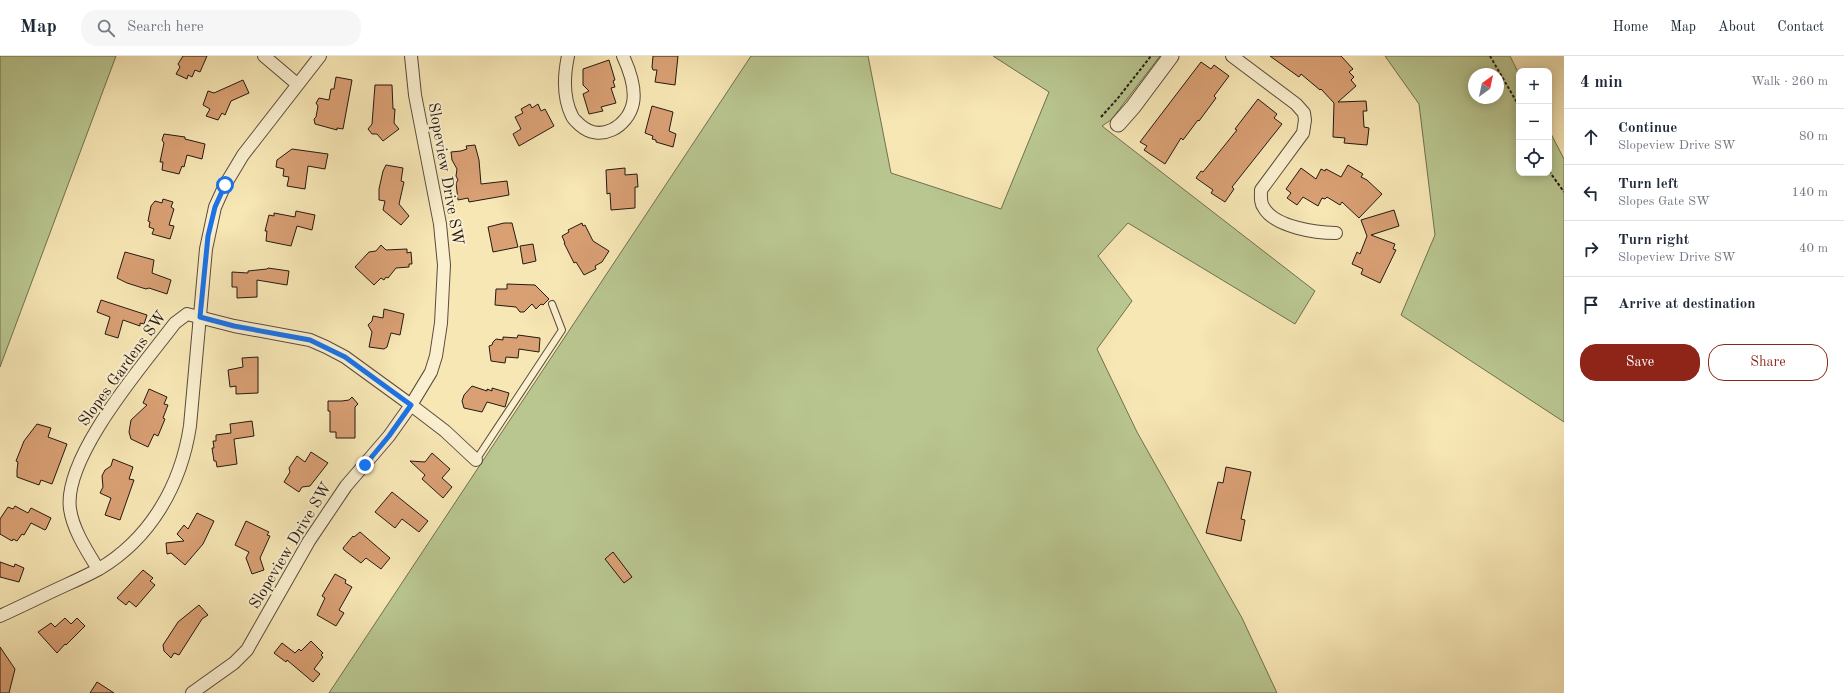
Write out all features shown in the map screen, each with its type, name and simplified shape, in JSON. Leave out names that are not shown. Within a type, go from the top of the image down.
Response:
[{"type":"street","points":[[264,56],[297,84]]},
{"type":"street","points":[[0,616],[98,569],[120,554],[144,532],[164,502],[182,467],[190,426],[206,249],[215,207],[225,185],[243,155],[320,56]]},
{"type":"street","name":"Slopeview Drive SW","points":[[192,693],[234,663],[247,650],[309,541],[324,518],[346,486],[389,436],[411,405],[431,372],[436,356],[441,323],[444,264],[440,224],[415,95],[411,56]]},
{"type":"street","points":[[568,56],[564,80],[567,102],[572,117],[584,128],[594,132],[608,132],[619,128],[627,118],[633,103],[629,70],[623,56]]},
{"type":"street","points":[[1118,124],[1133,107],[1171,56]]},
{"type":"street","points":[[1232,56],[1296,104],[1304,113],[1305,120],[1303,133],[1261,190],[1263,208],[1272,216],[1297,227],[1317,233],[1336,234]]},
{"type":"street","name":"Slopes Gardens SW","points":[[98,569],[82,542],[74,523],[70,508],[73,482],[80,461],[104,416],[175,322],[187,314],[234,326],[310,340],[345,357],[445,431],[476,460]]},
{"type":"lane","points":[[476,460],[562,330],[552,304]]},
{"type":"path","points":[[1101,117],[1151,56]]},
{"type":"path","points":[[1490,56],[1518,104]]},
{"type":"path","points":[[1552,175],[1564,192]]},
{"type":"green space","points":[[0,56],[116,56],[0,367]]},
{"type":"green space","points":[[751,56],[868,56],[891,173],[1001,209],[1049,92],[993,56],[1160,56],[1111,120],[1102,126],[1315,291],[1295,324],[1128,223],[1098,256],[1132,301],[1097,349],[1137,432],[1242,618],[1277,693],[329,693]]},
{"type":"green space","points":[[1385,56],[1510,56],[1516,68],[1516,176],[1552,176],[1552,136],[1564,159],[1564,422],[1401,315],[1435,235],[1419,104]]},
{"type":"building","points":[[183,56],[207,56],[200,72],[195,70],[192,77],[188,75],[187,79],[176,74],[180,67],[178,64]]},
{"type":"building","points":[[653,56],[678,56],[675,85],[655,82],[657,70],[653,70],[652,67]]},
{"type":"building","points":[[1270,56],[1341,56],[1353,69],[1349,72],[1354,77],[1351,80],[1356,86],[1338,102],[1366,101],[1367,111],[1363,111],[1364,127],[1369,128],[1367,145],[1344,143],[1345,138],[1333,137],[1334,103],[1321,89],[1320,90],[1301,74],[1299,77]]},
{"type":"building","points":[[609,60],[615,80],[613,81],[615,87],[611,88],[616,103],[601,107],[603,111],[589,114],[583,94],[589,91],[583,85],[583,69]]},
{"type":"building","points":[[1201,62],[1211,69],[1214,65],[1229,76],[1214,96],[1216,98],[1183,140],[1181,138],[1165,164],[1144,150],[1147,146],[1140,142]]},
{"type":"building","points":[[336,77],[352,80],[343,129],[337,128],[337,130],[315,124],[314,119],[316,117],[318,106],[316,103],[319,98],[329,100],[331,89],[334,89]]},
{"type":"building","points":[[243,80],[249,93],[231,101],[225,115],[222,113],[218,120],[206,116],[210,109],[203,105],[208,91],[214,93]]},
{"type":"building","points":[[375,85],[392,85],[393,109],[395,109],[394,123],[399,129],[383,141],[377,134],[372,134],[368,129],[372,124]]},
{"type":"building","points":[[1258,99],[1277,114],[1274,118],[1282,124],[1232,187],[1234,189],[1225,202],[1211,193],[1213,190],[1196,178],[1201,171],[1203,172],[1237,130],[1235,129]]},
{"type":"building","points":[[530,104],[532,108],[538,104],[541,111],[545,109],[554,126],[519,146],[513,134],[521,129],[515,117],[523,113],[521,109]]},
{"type":"building","points":[[652,106],[673,112],[669,131],[676,134],[673,147],[656,142],[656,140],[652,139],[653,136],[645,133]]},
{"type":"building","points":[[164,134],[185,137],[185,139],[205,144],[202,159],[187,155],[184,167],[182,166],[179,174],[162,170],[163,162],[160,162],[164,143],[162,140]]},
{"type":"building","points":[[475,145],[479,160],[481,184],[507,181],[509,195],[469,202],[468,198],[458,200],[456,183],[458,180],[456,176],[457,169],[452,160],[451,152],[461,151],[467,149],[466,146]]},
{"type":"building","points":[[292,149],[328,154],[325,169],[308,166],[305,189],[287,186],[289,177],[283,176],[284,169],[276,167],[277,160]]},
{"type":"building","points":[[386,165],[403,168],[401,181],[404,182],[399,204],[409,216],[401,225],[383,210],[385,201],[379,200],[379,189]]},
{"type":"building","points":[[1348,165],[1363,174],[1361,177],[1367,180],[1382,194],[1359,218],[1342,202],[1340,205],[1327,197],[1325,199],[1322,198],[1318,206],[1303,197],[1297,205],[1287,198],[1291,193],[1286,189],[1301,168],[1316,179],[1321,169],[1325,171],[1326,169],[1341,177]]},
{"type":"building","points":[[625,168],[625,175],[637,174],[638,187],[635,187],[635,208],[611,210],[610,193],[607,194],[606,170]]},
{"type":"building","points":[[163,199],[173,202],[171,207],[174,209],[169,225],[174,226],[170,239],[152,234],[154,229],[149,227],[150,222],[148,221],[151,206],[155,201],[162,203]]},
{"type":"building","points":[[1394,210],[1399,226],[1371,235],[1395,244],[1393,249],[1396,250],[1380,283],[1361,274],[1363,269],[1352,264],[1357,252],[1360,254],[1367,236],[1361,220]]},
{"type":"building","points":[[296,211],[315,215],[312,230],[297,226],[291,246],[266,241],[267,231],[265,231],[269,215],[274,216],[274,213],[295,217]]},
{"type":"building","points":[[504,223],[512,223],[518,247],[493,252],[488,227]]},
{"type":"building","points":[[582,223],[583,226],[585,225],[593,241],[609,251],[602,262],[595,266],[596,269],[584,275],[576,262],[574,263],[562,236],[569,232],[568,230]]},
{"type":"building","points":[[533,244],[536,261],[523,264],[520,246]]},
{"type":"building","points":[[381,245],[386,250],[407,249],[407,253],[411,252],[412,264],[409,264],[409,267],[396,268],[388,278],[386,277],[384,280],[381,278],[374,285],[355,267],[369,252],[376,251]]},
{"type":"building","points":[[125,252],[154,260],[152,273],[171,280],[167,294],[127,283],[117,278]]},
{"type":"building","points":[[268,268],[289,271],[287,285],[257,280],[257,297],[237,298],[237,287],[232,287],[232,272],[248,273],[248,271]]},
{"type":"building","points":[[507,284],[535,285],[549,299],[536,309],[532,304],[524,312],[520,312],[516,307],[495,305],[496,289],[507,289]]},
{"type":"building","points":[[101,300],[147,315],[144,324],[140,323],[140,326],[123,320],[118,338],[105,334],[110,317],[97,312]]},
{"type":"building","points":[[384,309],[404,314],[400,335],[391,333],[387,347],[384,349],[369,347],[372,332],[368,325],[372,321],[373,316],[383,318]]},
{"type":"building","points":[[518,335],[540,338],[539,352],[519,349],[518,358],[506,357],[505,363],[491,361],[489,346],[492,345],[496,339],[503,340],[503,337],[517,338]]},
{"type":"building","points":[[258,357],[258,393],[236,394],[236,386],[230,387],[228,370],[243,367],[242,358]]},
{"type":"building","points":[[472,386],[487,391],[487,389],[492,391],[492,388],[509,393],[505,407],[487,402],[482,412],[464,408],[462,401],[464,395]]},
{"type":"building","points":[[149,389],[167,397],[164,404],[168,405],[163,418],[165,419],[158,436],[154,434],[148,447],[131,439],[129,432],[131,420],[147,405],[143,403]]},
{"type":"building","points":[[352,397],[358,404],[355,407],[355,438],[336,438],[336,432],[330,432],[330,411],[328,411],[328,401],[349,400]]},
{"type":"building","points":[[252,421],[254,436],[234,439],[237,464],[217,467],[216,461],[214,461],[212,448],[214,448],[213,441],[216,441],[216,435],[231,433],[230,424]]},
{"type":"building","points":[[37,424],[51,428],[48,437],[67,444],[52,484],[41,480],[39,485],[17,477],[18,462],[16,461],[24,441]]},
{"type":"building","points":[[311,452],[328,463],[310,486],[302,487],[299,492],[284,482],[290,472],[289,468],[297,456],[305,462]]},
{"type":"building","points":[[432,453],[450,469],[442,478],[452,487],[443,498],[422,479],[425,475],[410,461],[425,462]]},
{"type":"building","points":[[113,459],[133,467],[129,479],[134,480],[120,520],[105,515],[111,498],[100,493],[103,487],[102,476],[105,470],[111,466]]},
{"type":"building","points":[[1226,467],[1251,472],[1241,519],[1245,520],[1241,541],[1206,533],[1218,482],[1223,483]]},
{"type":"building","points":[[392,492],[428,521],[419,532],[402,519],[395,528],[375,512]]},
{"type":"building","points":[[15,506],[28,513],[31,508],[51,518],[46,529],[45,530],[31,523],[24,535],[22,534],[17,541],[13,539],[12,541],[0,534],[0,519],[8,507],[13,509]]},
{"type":"building","points":[[197,513],[214,521],[203,544],[185,565],[171,553],[167,554],[166,543],[184,541],[177,534],[184,525],[188,529]]},
{"type":"building","points":[[246,521],[269,532],[267,535],[270,536],[260,558],[264,570],[252,574],[246,558],[249,552],[235,545]]},
{"type":"building","points":[[360,532],[390,558],[381,569],[366,558],[361,563],[344,550],[343,548],[353,536],[354,537]]},
{"type":"building","points":[[613,552],[632,577],[624,583],[605,559]]},
{"type":"building","points":[[0,562],[14,567],[15,564],[24,568],[19,582],[0,577]]},
{"type":"building","points":[[143,570],[153,578],[150,581],[155,585],[136,607],[129,601],[126,605],[117,598]]},
{"type":"building","points":[[335,574],[346,580],[345,583],[352,587],[339,610],[344,613],[336,626],[317,615],[325,598],[322,596]]},
{"type":"building","points":[[199,605],[208,615],[202,619],[179,655],[174,653],[171,658],[164,651],[163,645],[178,622]]},
{"type":"building","points":[[65,618],[71,624],[77,618],[85,626],[57,653],[38,632],[51,623],[55,627]]},
{"type":"building","points":[[311,641],[323,653],[321,655],[323,657],[314,669],[320,674],[313,682],[287,660],[286,662],[274,653],[282,643],[295,653],[299,649],[301,651]]},
{"type":"building","points":[[0,647],[15,669],[9,693],[0,693]]},
{"type":"building","points":[[97,682],[114,693],[90,693]]},
{"type":"route","points":[[225,185],[215,207],[208,236],[200,317],[234,326],[310,340],[345,357],[411,405],[389,436],[365,465]]}]
